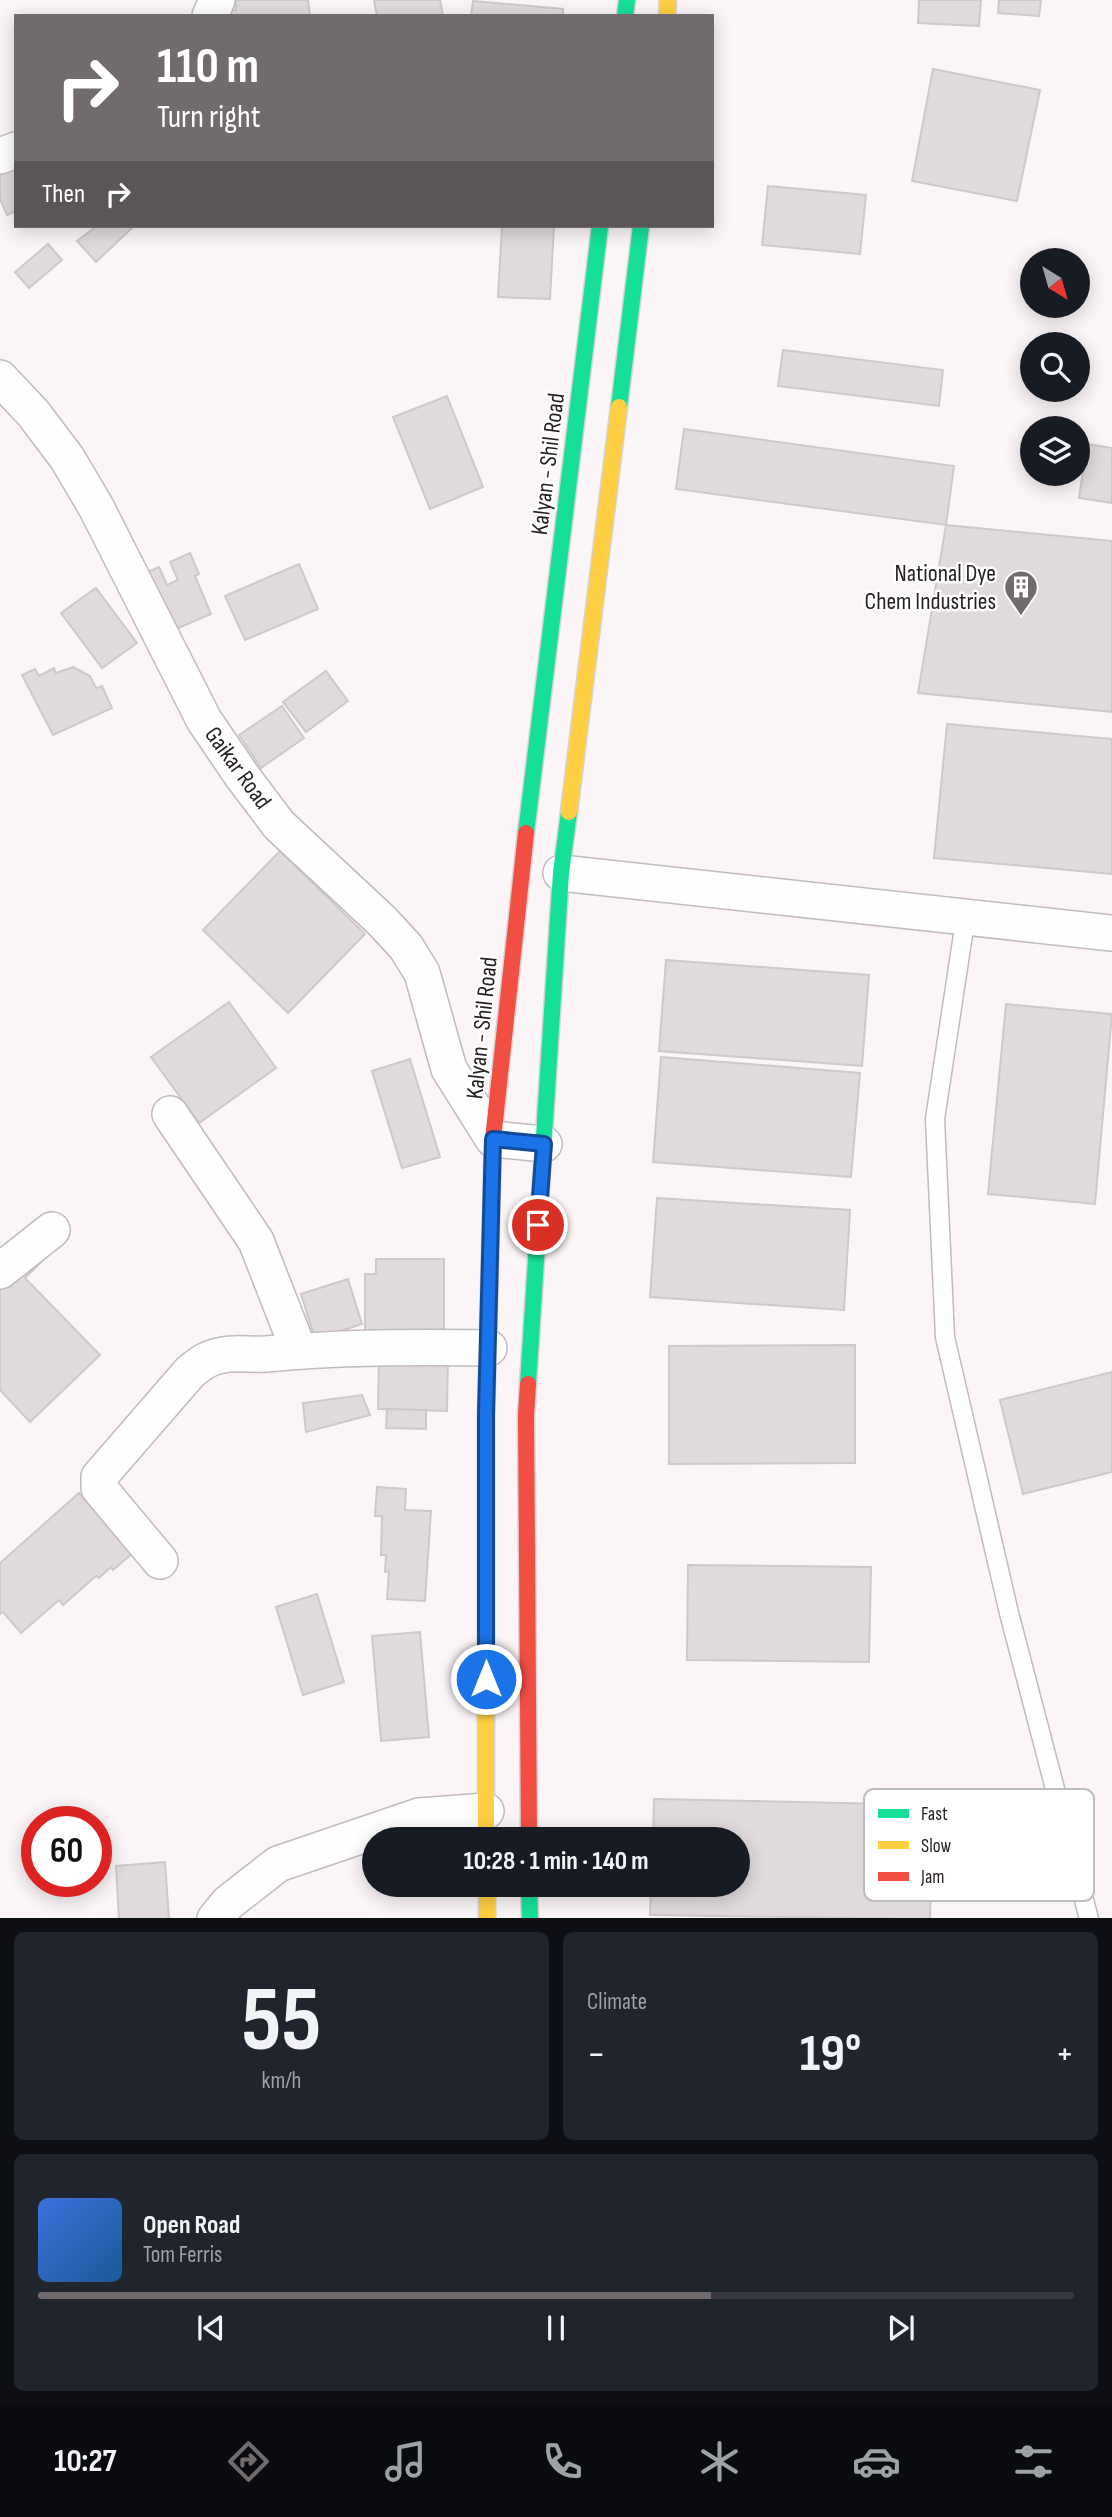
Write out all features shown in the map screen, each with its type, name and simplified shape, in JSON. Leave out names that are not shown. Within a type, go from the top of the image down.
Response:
[{"type":"main road","name":"Kalyan - Shil Road","points":[[486,1825],[486,1414],[493,1139],[522,868],[600,228]]},
{"type":"main road","points":[[529,1827],[526,1415],[561,873],[641,228]]},
{"type":"main road","points":[[487,1897],[487,1918]]},
{"type":"main road","points":[[529,1897],[530,1918]]},
{"type":"street","name":"Gaikar Road","points":[[0,378],[33,413],[67,458],[96,507],[204,720],[242,776],[279,825],[406,947],[422,973],[449,1069],[493,1139]]},
{"type":"street","points":[[561,873],[1112,933]]},
{"type":"street","points":[[170,1114],[256,1241],[299,1351]]},
{"type":"street","points":[[493,1139],[544,1144]]},
{"type":"street","points":[[0,1271],[52,1230]]},
{"type":"street","points":[[160,1561],[99,1488],[99,1477],[190,1372],[206,1359],[226,1354],[247,1356],[299,1351],[414,1347],[489,1348]]},
{"type":"street","points":[[216,1918],[228,1903],[278,1864],[419,1816],[486,1825]]},
{"type":"lane","points":[[966,915],[935,1119],[945,1337],[1009,1613],[1055,1789]]},
{"type":"lane","points":[[1084,1901],[1089,1918]]},
{"type":"building","points":[[235,0],[308,0],[310,14],[218,14],[236,10]]},
{"type":"building","points":[[374,0],[440,0],[443,14],[377,14]]},
{"type":"building","points":[[919,0],[981,0],[979,26],[918,23]]},
{"type":"building","points":[[999,0],[1041,0],[1039,16],[998,13]]},
{"type":"building","points":[[473,1],[563,9],[563,14],[471,14]]},
{"type":"building","points":[[933,69],[1040,90],[1017,201],[912,181]]},
{"type":"building","points":[[14,166],[14,212],[7,215],[0,199],[0,172]]},
{"type":"building","points":[[768,186],[866,195],[860,254],[762,245]]},
{"type":"building","points":[[94,228],[132,228],[96,262],[77,241]]},
{"type":"building","points":[[502,228],[554,228],[550,299],[498,297]]},
{"type":"building","points":[[48,244],[62,260],[29,288],[15,272]]},
{"type":"building","points":[[783,350],[943,370],[939,406],[778,386]]},
{"type":"building","points":[[447,396],[483,487],[430,509],[393,417]]},
{"type":"building","points":[[684,429],[954,466],[946,525],[676,489]]},
{"type":"building","points":[[1090,444],[1112,448],[1112,503],[1079,498],[1081,486],[1090,486]]},
{"type":"building","name":"National Dye Chem Industries","points":[[946,525],[1112,541],[1112,712],[918,693]]},
{"type":"building","points":[[190,553],[199,574],[195,576],[211,614],[169,632],[143,574],[159,567],[167,585],[178,580],[170,562]]},
{"type":"building","points":[[299,564],[318,609],[245,640],[225,596]]},
{"type":"building","points":[[96,588],[137,643],[102,668],[61,613]]},
{"type":"building","points":[[73,667],[90,676],[96,688],[102,686],[112,708],[53,735],[22,675],[35,669],[39,676],[54,668],[56,673]]},
{"type":"building","points":[[326,671],[348,701],[306,732],[283,702]]},
{"type":"building","points":[[282,706],[304,738],[261,768],[239,735]]},
{"type":"building","points":[[947,724],[1112,739],[1112,874],[934,858]]},
{"type":"building","points":[[280,851],[365,934],[288,1013],[203,930]]},
{"type":"building","points":[[666,960],[869,975],[862,1066],[659,1051]]},
{"type":"building","points":[[229,1002],[276,1068],[199,1123],[151,1057]]},
{"type":"building","points":[[1006,1004],[1112,1014],[1095,1204],[988,1194]]},
{"type":"building","points":[[661,1057],[860,1073],[851,1177],[653,1162]]},
{"type":"building","points":[[410,1059],[440,1157],[402,1168],[372,1071]]},
{"type":"building","points":[[657,1198],[850,1210],[844,1310],[650,1297]]},
{"type":"building","points":[[33,1247],[44,1259],[25,1278],[100,1355],[30,1422],[0,1390],[0,1279]]},
{"type":"building","points":[[376,1259],[444,1259],[444,1340],[365,1340],[365,1274],[376,1274]]},
{"type":"building","points":[[348,1279],[362,1324],[315,1339],[301,1294]]},
{"type":"building","points":[[855,1345],[855,1463],[669,1464],[669,1346]]},
{"type":"building","points":[[379,1356],[448,1357],[447,1411],[378,1409]]},
{"type":"building","points":[[1112,1372],[1112,1472],[1023,1494],[1000,1400]]},
{"type":"building","points":[[362,1395],[370,1415],[306,1432],[303,1403]]},
{"type":"building","points":[[387,1409],[426,1410],[426,1429],[386,1428]]},
{"type":"building","points":[[377,1487],[406,1489],[405,1510],[431,1511],[425,1601],[387,1599],[389,1571],[385,1572],[386,1555],[381,1555],[382,1516],[375,1516]]},
{"type":"building","points":[[79,1493],[133,1553],[113,1570],[111,1567],[99,1578],[96,1576],[63,1605],[59,1600],[21,1633],[3,1612],[0,1614],[0,1563]]},
{"type":"building","points":[[688,1565],[871,1567],[869,1662],[687,1660]]},
{"type":"building","points":[[317,1594],[344,1682],[303,1695],[276,1607]]},
{"type":"building","points":[[420,1632],[429,1737],[381,1741],[372,1636]]},
{"type":"building","points":[[654,1799],[864,1804],[864,1901],[930,1901],[930,1918],[650,1915],[651,1897],[750,1897],[750,1827],[653,1827]]},
{"type":"building","points":[[165,1862],[169,1918],[119,1918],[116,1866]]},
{"type":"traffic: fast","points":[[625,14],[627,0]]},
{"type":"traffic: fast","points":[[526,833],[600,228]]},
{"type":"traffic: fast","points":[[619,407],[641,228]]},
{"type":"traffic: fast","points":[[528,1384],[561,873],[569,812]]},
{"type":"traffic: fast","points":[[529,1897],[530,1918]]},
{"type":"traffic: slow","points":[[667,14],[668,0]]},
{"type":"traffic: slow","points":[[569,812],[619,407]]},
{"type":"traffic: slow","points":[[486,1827],[486,1414],[490,1256]]},
{"type":"traffic: slow","points":[[487,1897],[487,1918]]},
{"type":"traffic: jam","points":[[490,1256],[493,1139],[526,833]]},
{"type":"traffic: jam","points":[[528,1384],[529,1827]]},
{"type":"place","name":"National Dye Chem Industries","points":[[1021,617]]},
{"type":"route","points":[[486,1679],[486,1414],[493,1139],[544,1144],[538,1225]]}]
